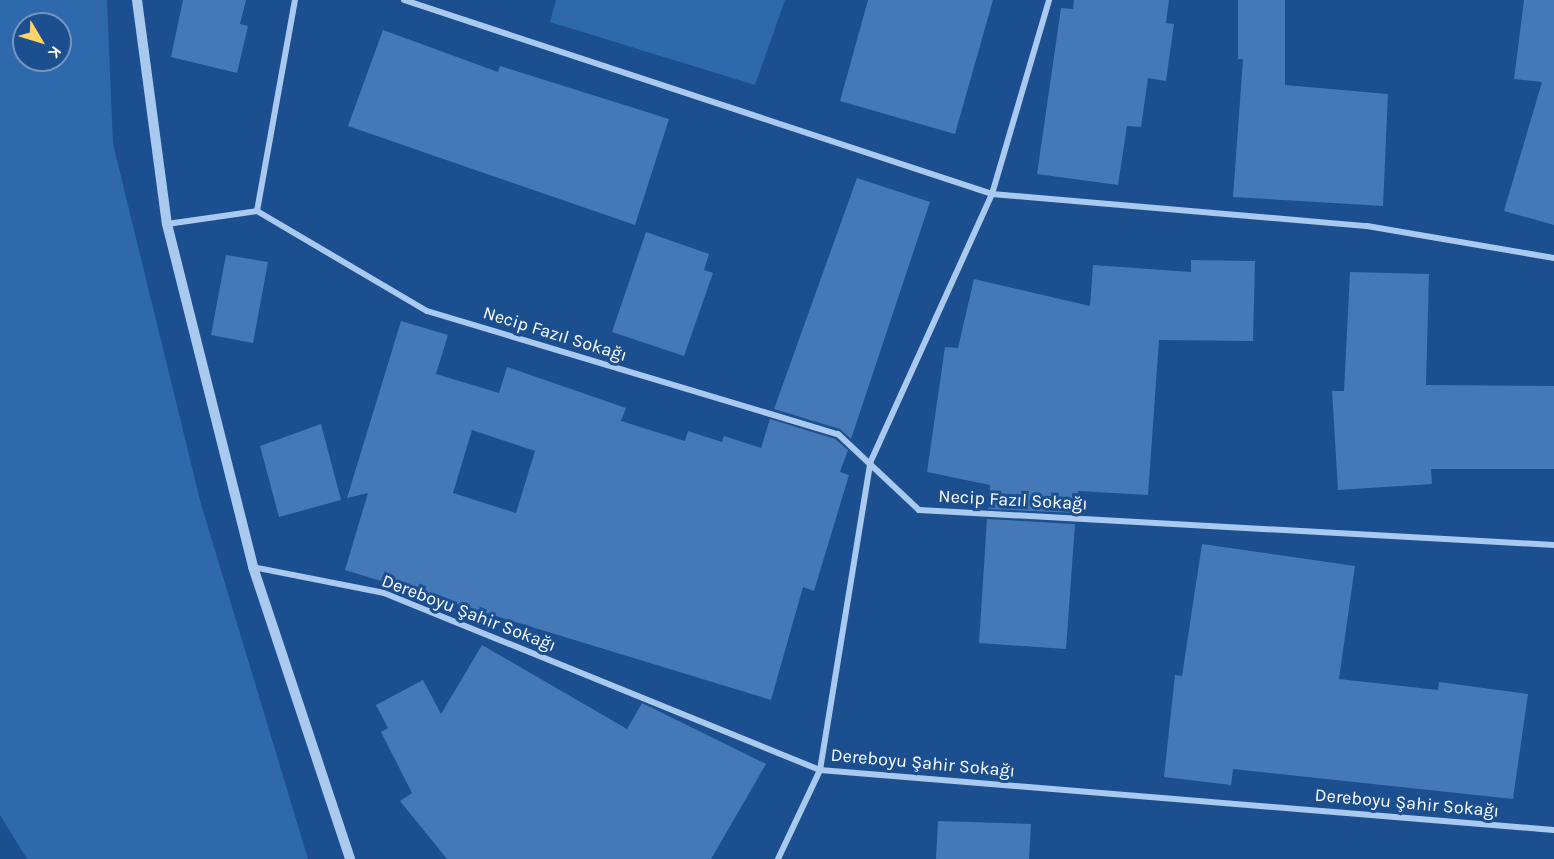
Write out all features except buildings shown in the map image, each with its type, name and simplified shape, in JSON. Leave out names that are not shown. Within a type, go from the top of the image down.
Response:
[{"type":"street","points":[[137,0],[167,224],[253,567],[350,859]]},
{"type":"street","points":[[167,224],[257,211],[295,0]]},
{"type":"street","points":[[404,0],[992,194],[1367,226],[1554,258]]},
{"type":"street","points":[[778,859],[820,770],[870,463],[992,194],[1049,0]]},
{"type":"street","name":"Necip Fazıl Sokağı","points":[[257,211],[427,311],[838,434],[919,510],[1554,545]]},
{"type":"street","name":"Dereboyu Şahir Sokağı","points":[[253,567],[384,593],[820,770],[1554,830]]},
{"type":"shaded area","points":[[0,0],[107,0],[113,144],[201,504],[308,859],[27,859],[0,815]]},
{"type":"shaded area","points":[[556,0],[785,0],[755,85],[550,22]]}]
